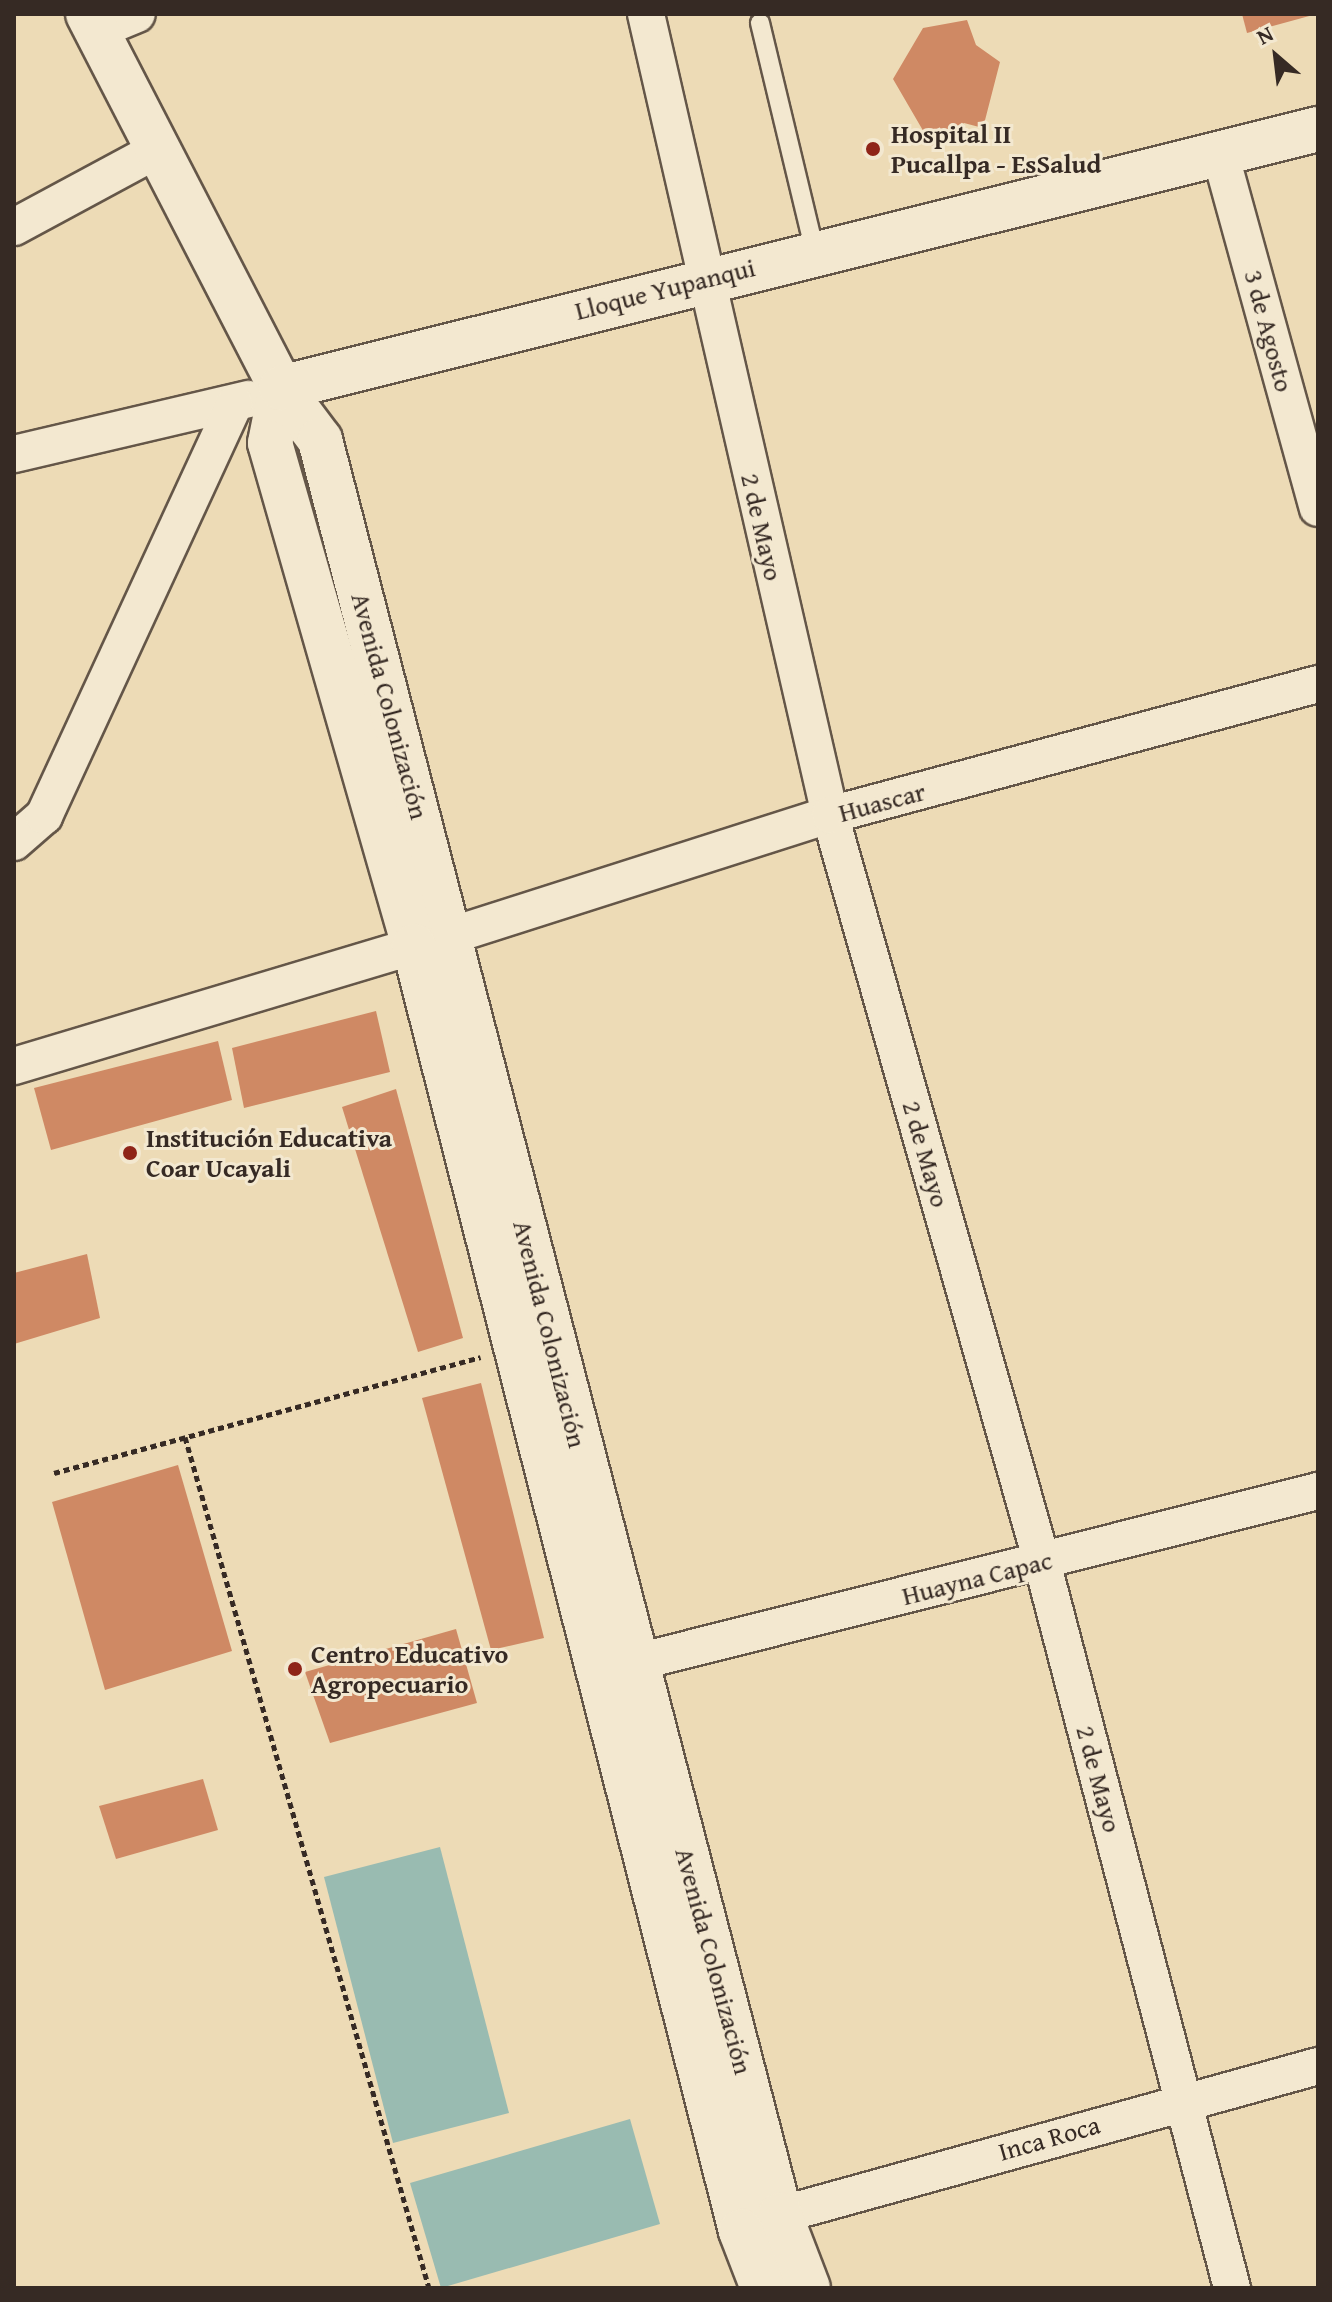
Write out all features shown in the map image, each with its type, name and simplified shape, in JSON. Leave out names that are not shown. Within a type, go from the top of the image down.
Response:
[{"type":"street","points":[[137,14],[92,23],[281,388]]},
{"type":"street","name":"2 de Mayo","points":[[646,14],[703,279],[830,815],[1042,1562],[1232,2288]]},
{"type":"street","name":"Lloque Yupanqui","points":[[14,454],[234,404],[281,388],[703,279],[1318,129]]},
{"type":"street","points":[[14,227],[159,149]]},
{"type":"street","name":"3 de Agosto","points":[[1220,153],[1318,508]]},
{"type":"street","name":"Avenida Colonización","points":[[281,388],[270,443],[432,941],[637,1662],[780,2215],[808,2288]]},
{"type":"street","points":[[14,842],[44,816],[234,404]]},
{"type":"street","name":"Huascar","points":[[14,1066],[432,941],[830,815],[1318,684]]},
{"type":"street","name":"Avenida Colonización","points":[[432,941],[515,1343],[741,2231],[763,2288]]},
{"type":"street","name":"Huayna Capac","points":[[637,1662],[1318,1491]]},
{"type":"street","name":"Inca Roca","points":[[780,2215],[1184,2100],[1318,2066]]},
{"type":"lane","points":[[760,23],[815,252]]},
{"type":"path","points":[[54,1473],[515,1343]]},
{"type":"path","points":[[185,1437],[429,2288]]},
{"type":"water","points":[[440,1847],[509,2113],[393,2143],[324,1877]]},
{"type":"water","points":[[630,2119],[660,2224],[441,2288],[410,2183]]},
{"type":"building","points":[[1242,14],[1313,14],[1313,15],[1247,33]]},
{"type":"building","points":[[967,20],[976,45],[1000,62],[983,128],[964,123],[932,146],[893,79],[923,28]]},
{"type":"building","points":[[376,1011],[390,1072],[244,1108],[232,1048]]},
{"type":"building","points":[[218,1041],[232,1100],[51,1150],[34,1088]]},
{"type":"building","points":[[396,1089],[463,1338],[418,1352],[342,1107]]},
{"type":"building","points":[[87,1254],[100,1318],[14,1344],[14,1273]]},
{"type":"building","points":[[481,1383],[544,1638],[491,1650],[422,1398]]},
{"type":"building","points":[[178,1465],[232,1651],[105,1690],[52,1502]]},
{"type":"building","points":[[456,1629],[477,1703],[330,1743],[305,1672]]},
{"type":"building","points":[[203,1779],[218,1830],[116,1859],[99,1806]]},
{"type":"place","name":"Hospital II Pucallpa - EsSalud","points":[[873,149]]},
{"type":"place","name":"Institución Educativa Coar Ucayali","points":[[130,1153]]},
{"type":"place","name":"Centro Educativo Agropecuario","points":[[295,1669]]}]
